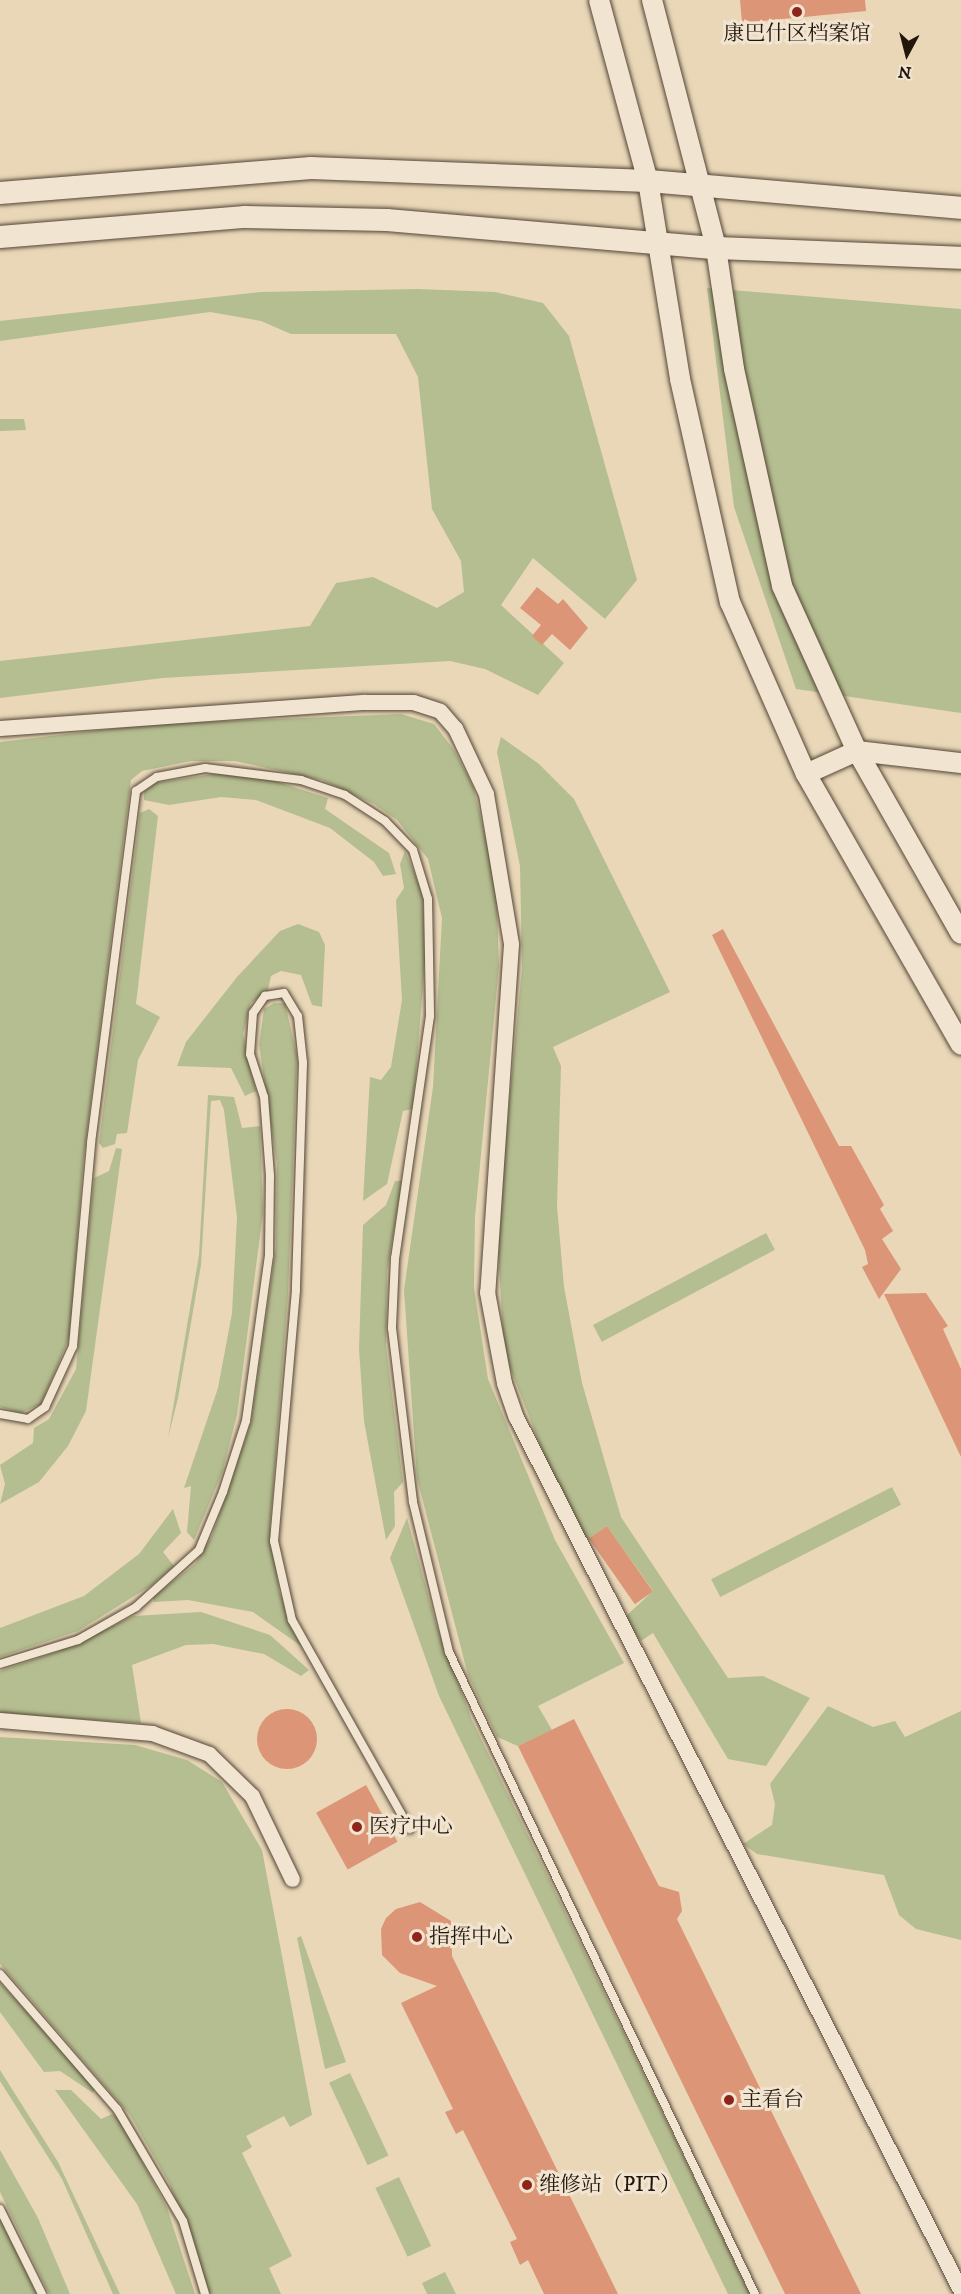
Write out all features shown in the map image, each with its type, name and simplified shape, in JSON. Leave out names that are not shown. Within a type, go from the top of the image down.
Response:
[{"type":"main road","points":[[0,193],[311,168],[648,181],[961,208]]},
{"type":"main road","points":[[0,237],[245,217],[387,220],[716,248],[961,258]]},
{"type":"street","points":[[599,0],[648,181],[680,379],[730,602],[806,774],[961,1045]]},
{"type":"street","points":[[652,0],[716,248],[734,369],[782,586],[856,751],[961,934]]},
{"type":"street","points":[[0,728],[365,702],[413,702],[440,711],[454,728],[486,794],[511,944],[487,1292],[504,1383],[516,1417],[961,2291]]},
{"type":"street","points":[[806,774],[856,751],[961,763]]},
{"type":"street","points":[[0,1720],[152,1733],[209,1754],[252,1796],[292,1879]]},
{"type":"lane","points":[[0,1414],[28,1419],[45,1407],[73,1346],[91,1143],[136,791],[157,777],[205,768],[301,780],[345,795],[385,821],[412,850],[428,898],[430,1016],[395,1258],[393,1328],[413,1502],[443,1631],[480,1725],[754,2294]]},
{"type":"lane","points":[[0,1664],[78,1640],[136,1607],[199,1550],[223,1492],[246,1422],[269,1255],[270,1176],[264,1097],[250,1054],[253,1013],[265,996],[284,993],[298,1016],[303,1063],[296,1290],[274,1541],[292,1620],[410,1829]]},
{"type":"lane","points":[[0,1974],[117,2109],[183,2221],[205,2294]]},
{"type":"lane","points":[[0,2209],[42,2294]]},
{"type":"green space","points":[[707,288],[961,309],[961,713],[796,689],[734,507]]},
{"type":"green space","points":[[418,289],[495,292],[543,303],[569,336],[637,580],[605,619],[533,558],[501,605],[564,663],[538,695],[485,669],[450,661],[163,678],[0,698],[0,661],[310,626],[336,583],[373,577],[437,608],[464,592],[461,561],[432,509],[418,377],[396,334],[291,334],[261,321],[210,312],[0,341],[0,321],[261,292]]},
{"type":"green space","points":[[0,419],[24,419],[26,430],[0,431]]},
{"type":"green space","points":[[401,714],[434,724],[454,750],[473,786],[496,881],[499,966],[475,1217],[474,1288],[488,1379],[555,1540],[624,1663],[538,1706],[552,1730],[518,1746],[497,1737],[468,1675],[417,1478],[404,1290],[433,1087],[442,918],[428,859],[397,820],[374,804],[322,780],[235,761],[191,761],[142,771],[131,780],[83,1164],[70,1336],[41,1404],[21,1413],[0,1407],[0,742],[153,724]]},
{"type":"green space","points":[[501,737],[539,764],[574,799],[670,992],[553,1047],[561,1066],[557,1206],[564,1287],[582,1383],[621,1517],[728,1678],[763,1676],[810,1698],[766,1766],[728,1759],[653,1633],[641,1641],[624,1618],[653,1591],[607,1526],[586,1541],[552,1475],[504,1352],[497,1231],[522,968],[520,866],[497,752]]},
{"type":"green space","points":[[220,773],[265,778],[328,798],[325,809],[389,853],[396,874],[383,876],[374,862],[330,828],[256,800],[221,797],[169,805],[144,800],[144,791],[155,783]]},
{"type":"green space","points":[[149,809],[158,816],[136,1004],[160,1017],[138,1060],[127,1133],[117,1134],[115,1144],[103,1148],[99,1143],[140,813]]},
{"type":"green space","points":[[405,851],[422,892],[426,948],[413,1109],[403,1111],[387,1184],[363,1201],[370,1077],[381,1080],[391,1067],[402,1000],[396,900],[404,888],[400,864]]},
{"type":"green space","points":[[298,924],[319,932],[325,945],[322,1007],[312,1005],[301,975],[281,971],[271,976],[268,990],[251,1003],[243,1034],[256,1091],[245,1096],[231,1068],[177,1066],[186,1042],[237,977],[280,931]]},
{"type":"green space","points":[[274,1003],[285,1003],[297,1056],[288,1294],[270,1528],[279,1591],[301,1646],[253,1612],[188,1600],[154,1602],[153,1597],[195,1564],[212,1536],[251,1422],[276,1247],[277,1164],[259,1045],[264,1009]]},
{"type":"green space","points":[[208,1095],[234,1097],[242,1128],[260,1126],[263,1212],[237,1415],[222,1473],[194,1540],[187,1532],[191,1486],[184,1488],[218,1388],[232,1313],[237,1218],[224,1110],[220,1100],[211,1101],[201,1265],[178,1398],[168,1438],[199,1255]]},
{"type":"green space","points":[[116,1148],[122,1149],[86,1411],[68,1446],[39,1482],[0,1504],[5,1484],[0,1465],[33,1443],[34,1428],[49,1419],[76,1369],[94,1178],[109,1171]]},
{"type":"green space","points":[[395,1181],[402,1181],[387,1271],[386,1346],[403,1482],[394,1492],[395,1526],[386,1540],[364,1421],[359,1349],[363,1225],[386,1205]]},
{"type":"green space","points":[[766,1233],[775,1250],[602,1342],[593,1325]]},
{"type":"green space","points":[[892,1487],[901,1505],[720,1597],[711,1579]]},
{"type":"green space","points":[[173,1509],[181,1533],[163,1552],[174,1566],[152,1585],[78,1631],[0,1657],[0,1628],[84,1596],[139,1554]]},
{"type":"green space","points":[[407,1518],[437,1627],[472,1720],[750,2294],[728,2294],[439,1696],[390,1558]]},
{"type":"green space","points":[[201,1612],[270,1635],[309,1670],[301,1676],[264,1654],[213,1644],[186,1645],[132,1665],[141,1723],[0,1714],[0,1671],[57,1652],[134,1616]]},
{"type":"green space","points":[[828,1706],[873,1727],[895,1721],[905,1737],[961,1711],[961,1940],[916,1929],[899,1915],[884,1875],[757,1854],[743,1844],[772,1825],[775,1804],[770,1784]]},
{"type":"green space","points":[[0,1737],[135,1745],[187,1760],[222,1782],[262,1850],[312,2115],[290,2127],[284,2116],[246,2136],[252,2147],[242,2153],[292,2256],[269,2268],[281,2294],[210,2294],[169,2183],[130,2115],[0,1964]]},
{"type":"green space","points":[[301,1936],[346,2062],[325,2069],[297,1938]]},
{"type":"green space","points":[[0,1983],[96,2086],[93,2093],[60,2071],[44,2072],[0,2012]]},
{"type":"green space","points":[[0,2070],[58,2162],[120,2294],[113,2294],[62,2179],[0,2081]]},
{"type":"green space","points":[[350,2073],[388,2155],[368,2165],[329,2083]]},
{"type":"green space","points":[[55,2090],[71,2090],[101,2119],[112,2114],[119,2118],[167,2208],[195,2294],[176,2294],[137,2204]]},
{"type":"green space","points":[[0,2150],[38,2218],[70,2294],[49,2294],[0,2192]]},
{"type":"green space","points":[[399,2177],[431,2246],[408,2257],[375,2188]]},
{"type":"green space","points":[[0,2217],[2,2221],[37,2294],[0,2294]]},
{"type":"green space","points":[[445,2272],[456,2294],[427,2294],[422,2283]]},
{"type":"building","name":"康巴什区档案馆","points":[[740,0],[865,0],[866,11],[742,23]]},
{"type":"building","points":[[537,587],[558,604],[563,599],[588,628],[570,650],[552,634],[542,645],[532,636],[541,625],[520,608]]},
{"type":"building","points":[[723,929],[839,1146],[851,1146],[884,1205],[880,1209],[893,1231],[882,1239],[901,1269],[879,1299],[862,1267],[868,1264],[865,1250],[712,935]]},
{"type":"building","points":[[926,1293],[948,1326],[943,1329],[961,1369],[961,1457],[884,1294]]},
{"type":"building","points":[[607,1526],[653,1592],[635,1604],[589,1539]]},
{"type":"building","points":[[287,1709],[304,1714],[312,1722],[317,1739],[312,1756],[304,1764],[287,1769],[270,1764],[262,1756],[257,1739],[262,1722],[270,1714]]},
{"type":"building","name":"主看台","points":[[574,1719],[659,1886],[679,1892],[682,1911],[677,1919],[861,2294],[785,2294],[518,1746]]},
{"type":"building","name":"医疗中心","points":[[366,1785],[398,1842],[348,1869],[316,1813]]},
{"type":"building","name":"维修站（PIT）","points":[[420,1902],[451,1921],[452,1956],[618,2294],[544,2294],[528,2260],[520,2265],[510,2242],[517,2239],[463,2130],[456,2134],[445,2112],[453,2109],[401,2003],[437,1986],[400,1973],[382,1955],[381,1929],[386,1918],[396,1909]]},
{"type":"place","name":"康巴什区档案馆","points":[[797,12]]},
{"type":"place","name":"医疗中心","points":[[357,1827]]},
{"type":"place","name":"指挥中心","points":[[417,1937]]},
{"type":"place","name":"主看台","points":[[729,2100]]},
{"type":"place","name":"维修站（PIT）","points":[[527,2185]]}]
